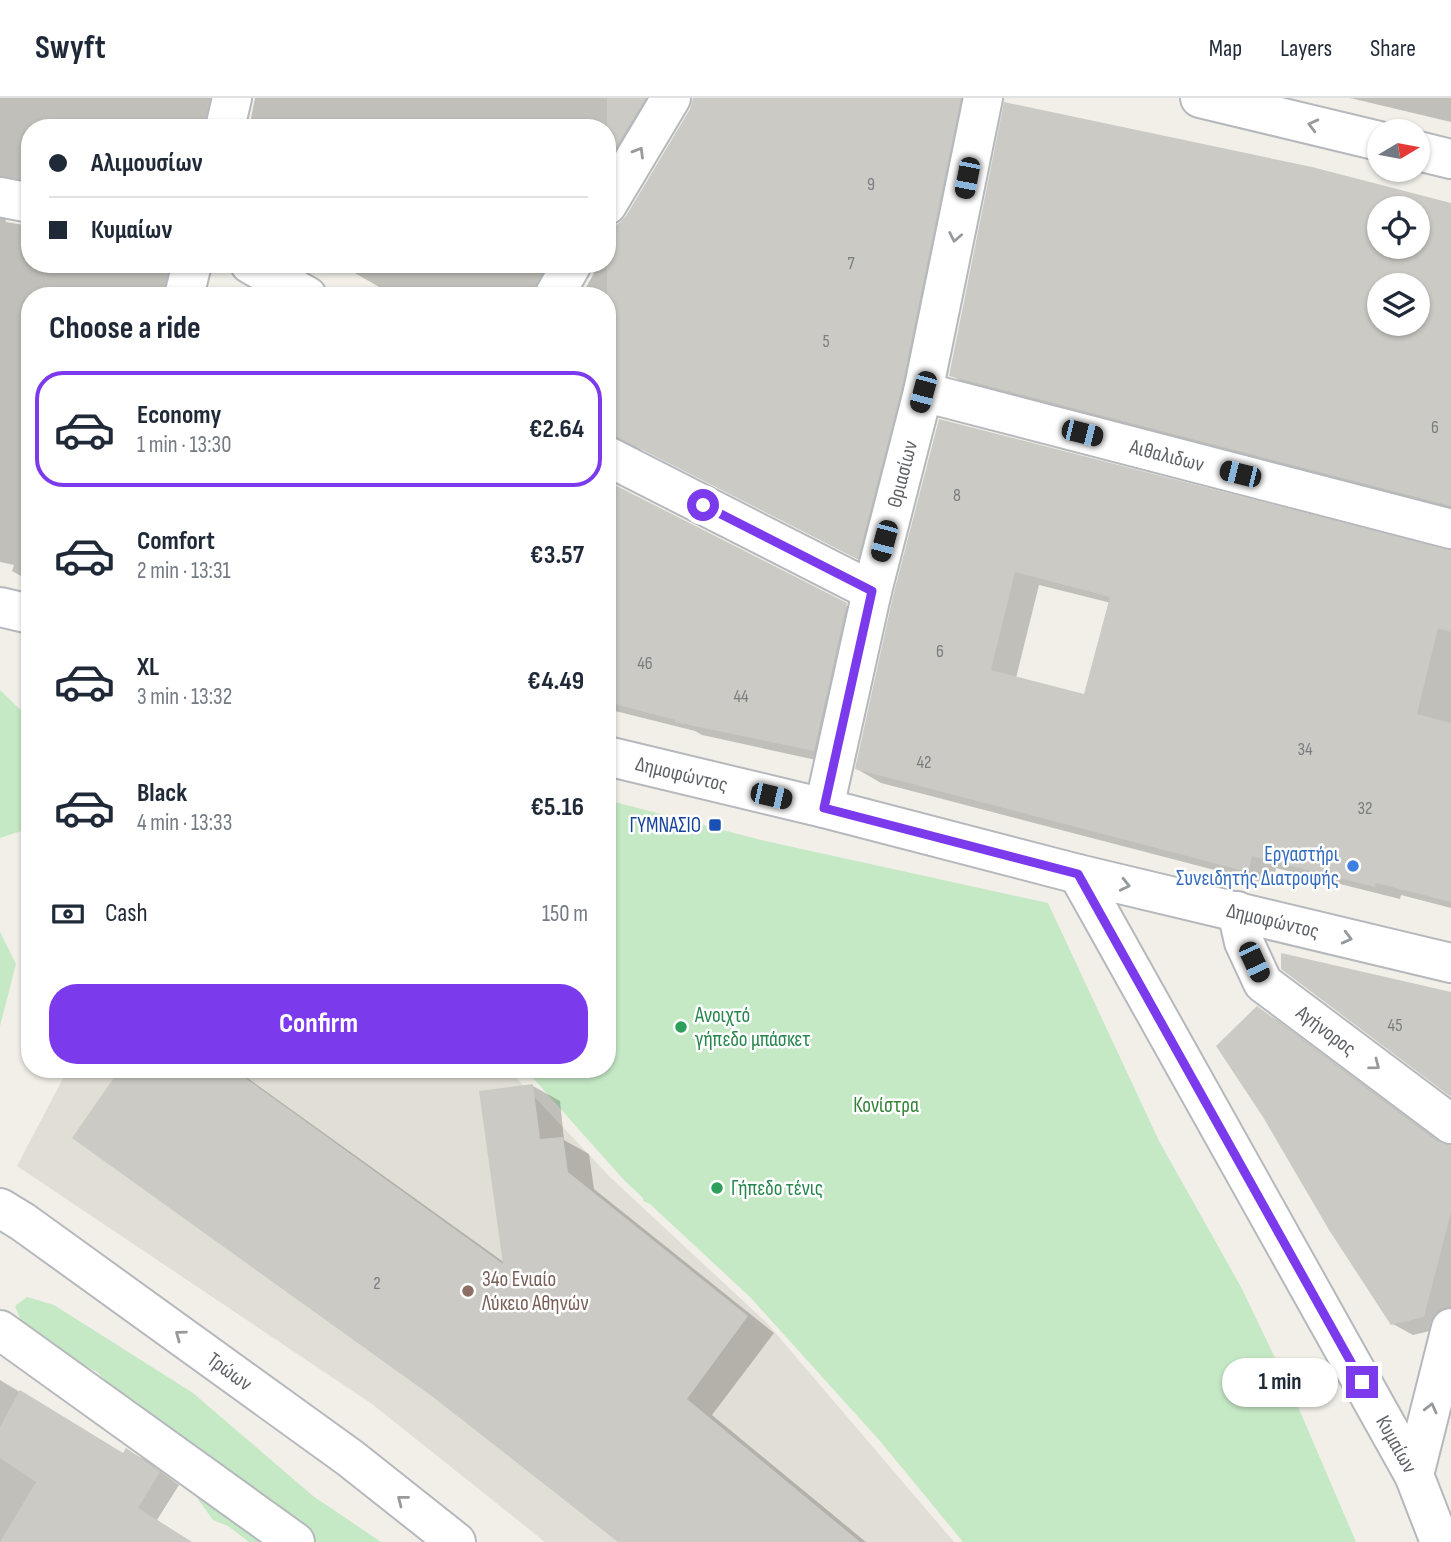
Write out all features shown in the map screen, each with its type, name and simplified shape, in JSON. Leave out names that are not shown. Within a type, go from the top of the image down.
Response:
[{"type":"street","points":[[227,119],[232,98]]},
{"type":"street","points":[[616,190],[671,98]]},
{"type":"street","name":"Θριασίων","points":[[824,808],[872,591],[923,392],[983,98]]},
{"type":"street","points":[[1200,98],[1367,138]]},
{"type":"street","points":[[1430,154],[1451,159]]},
{"type":"street","points":[[0,197],[21,201]]},
{"type":"street","points":[[266,273],[291,287]]},
{"type":"street","name":"Αιθαλιδων","points":[[923,392],[1451,528]]},
{"type":"street","points":[[616,461],[872,591]]},
{"type":"street","points":[[0,607],[21,612]]},
{"type":"street","name":"Δημοφώντος","points":[[616,758],[824,808],[1078,874],[1451,963]]},
{"type":"street","name":"Κυμαίων","points":[[1078,874],[1414,1475],[1440,1542]]},
{"type":"street","name":"Αγήνορος","points":[[1237,911],[1244,942],[1263,983],[1451,1124]]},
{"type":"street","name":"Τρώων","points":[[0,1208],[350,1458],[456,1542]]},
{"type":"street","points":[[1414,1475],[1451,1328]]},
{"type":"street","points":[[0,1330],[295,1542]]},
{"type":"shaded area","name":"34ο Ενιαίο Λύκειο Αθηνών","points":[[63,1078],[517,1078],[611,1178],[767,1323],[954,1542],[545,1542],[372,1404],[17,1166]]},
{"type":"green space","points":[[0,690],[21,710],[21,831],[0,838]]},
{"type":"green space","name":"Κονίστρα","points":[[616,802],[761,840],[1048,903],[1159,1141],[1241,1287],[1293,1395],[1356,1542],[963,1542],[880,1441],[750,1297],[650,1204],[643,1201],[533,1078],[616,1078]]},
{"type":"green space","points":[[0,932],[16,964],[0,1026]]},
{"type":"green space","points":[[27,1297],[54,1305],[193,1393],[313,1496],[381,1542],[249,1542],[228,1526],[213,1520],[153,1422],[137,1402],[116,1390],[97,1372],[66,1355],[22,1324],[15,1306]]},
{"type":"building","points":[[607,98],[646,98],[616,147],[616,119],[607,119]]},
{"type":"building","points":[[693,98],[961,98],[902,387],[858,559],[616,437],[616,287],[607,287],[607,273],[616,273],[616,225],[626,216],[690,109]]},
{"type":"building","points":[[1004,102],[1312,167],[1424,196],[1367,196],[1367,259],[1430,259],[1430,198],[1451,203],[1451,506],[949,376]]},
{"type":"building","points":[[939,419],[1451,550],[1451,632],[1438,628],[1417,714],[1451,723],[1451,902],[1376,883],[1375,887],[1252,856],[1248,872],[855,769],[893,596]],"holes":[[[1015,572],[1110,597],[1084,694],[991,670]]]},
{"type":"building","points":[[616,486],[847,603],[814,751],[616,704]]},
{"type":"building","points":[[1281,953],[1451,992],[1451,1097],[1281,969]]},
{"type":"building","points":[[1257,1006],[1438,1142],[1451,1145],[1451,1212],[1424,1317],[1391,1325],[1216,1046]]},
{"type":"building","name":"34ο Ενιαίο Λύκειο Αθηνών","points":[[114,1078],[245,1078],[503,1264],[479,1091],[533,1084],[540,1139],[563,1137],[568,1172],[748,1316],[687,1399],[860,1542],[618,1542],[433,1397],[72,1138]]},
{"type":"building","points":[[20,1390],[123,1453],[126,1448],[160,1472],[138,1508],[192,1542],[0,1542],[36,1482],[0,1458],[0,1427]]},
{"type":"place","name":"ΓΥΜΝΑΣΙΟ","points":[[715,825]]},
{"type":"place","name":"Εργαστήρι Συνειδητής Διατροφής","points":[[1353,866]]},
{"type":"place","name":"Ανοιχτό γήπεδο μπάσκετ","points":[[681,1027]]},
{"type":"place","name":"Γήπεδο τένις","points":[[717,1188]]},
{"type":"place","name":"34ο Ενιαίο Λύκειο Αθηνών","points":[[468,1291]]},
{"type":"route","points":[[703,505],[872,591],[824,808],[1078,874],[1362,1382]]}]
